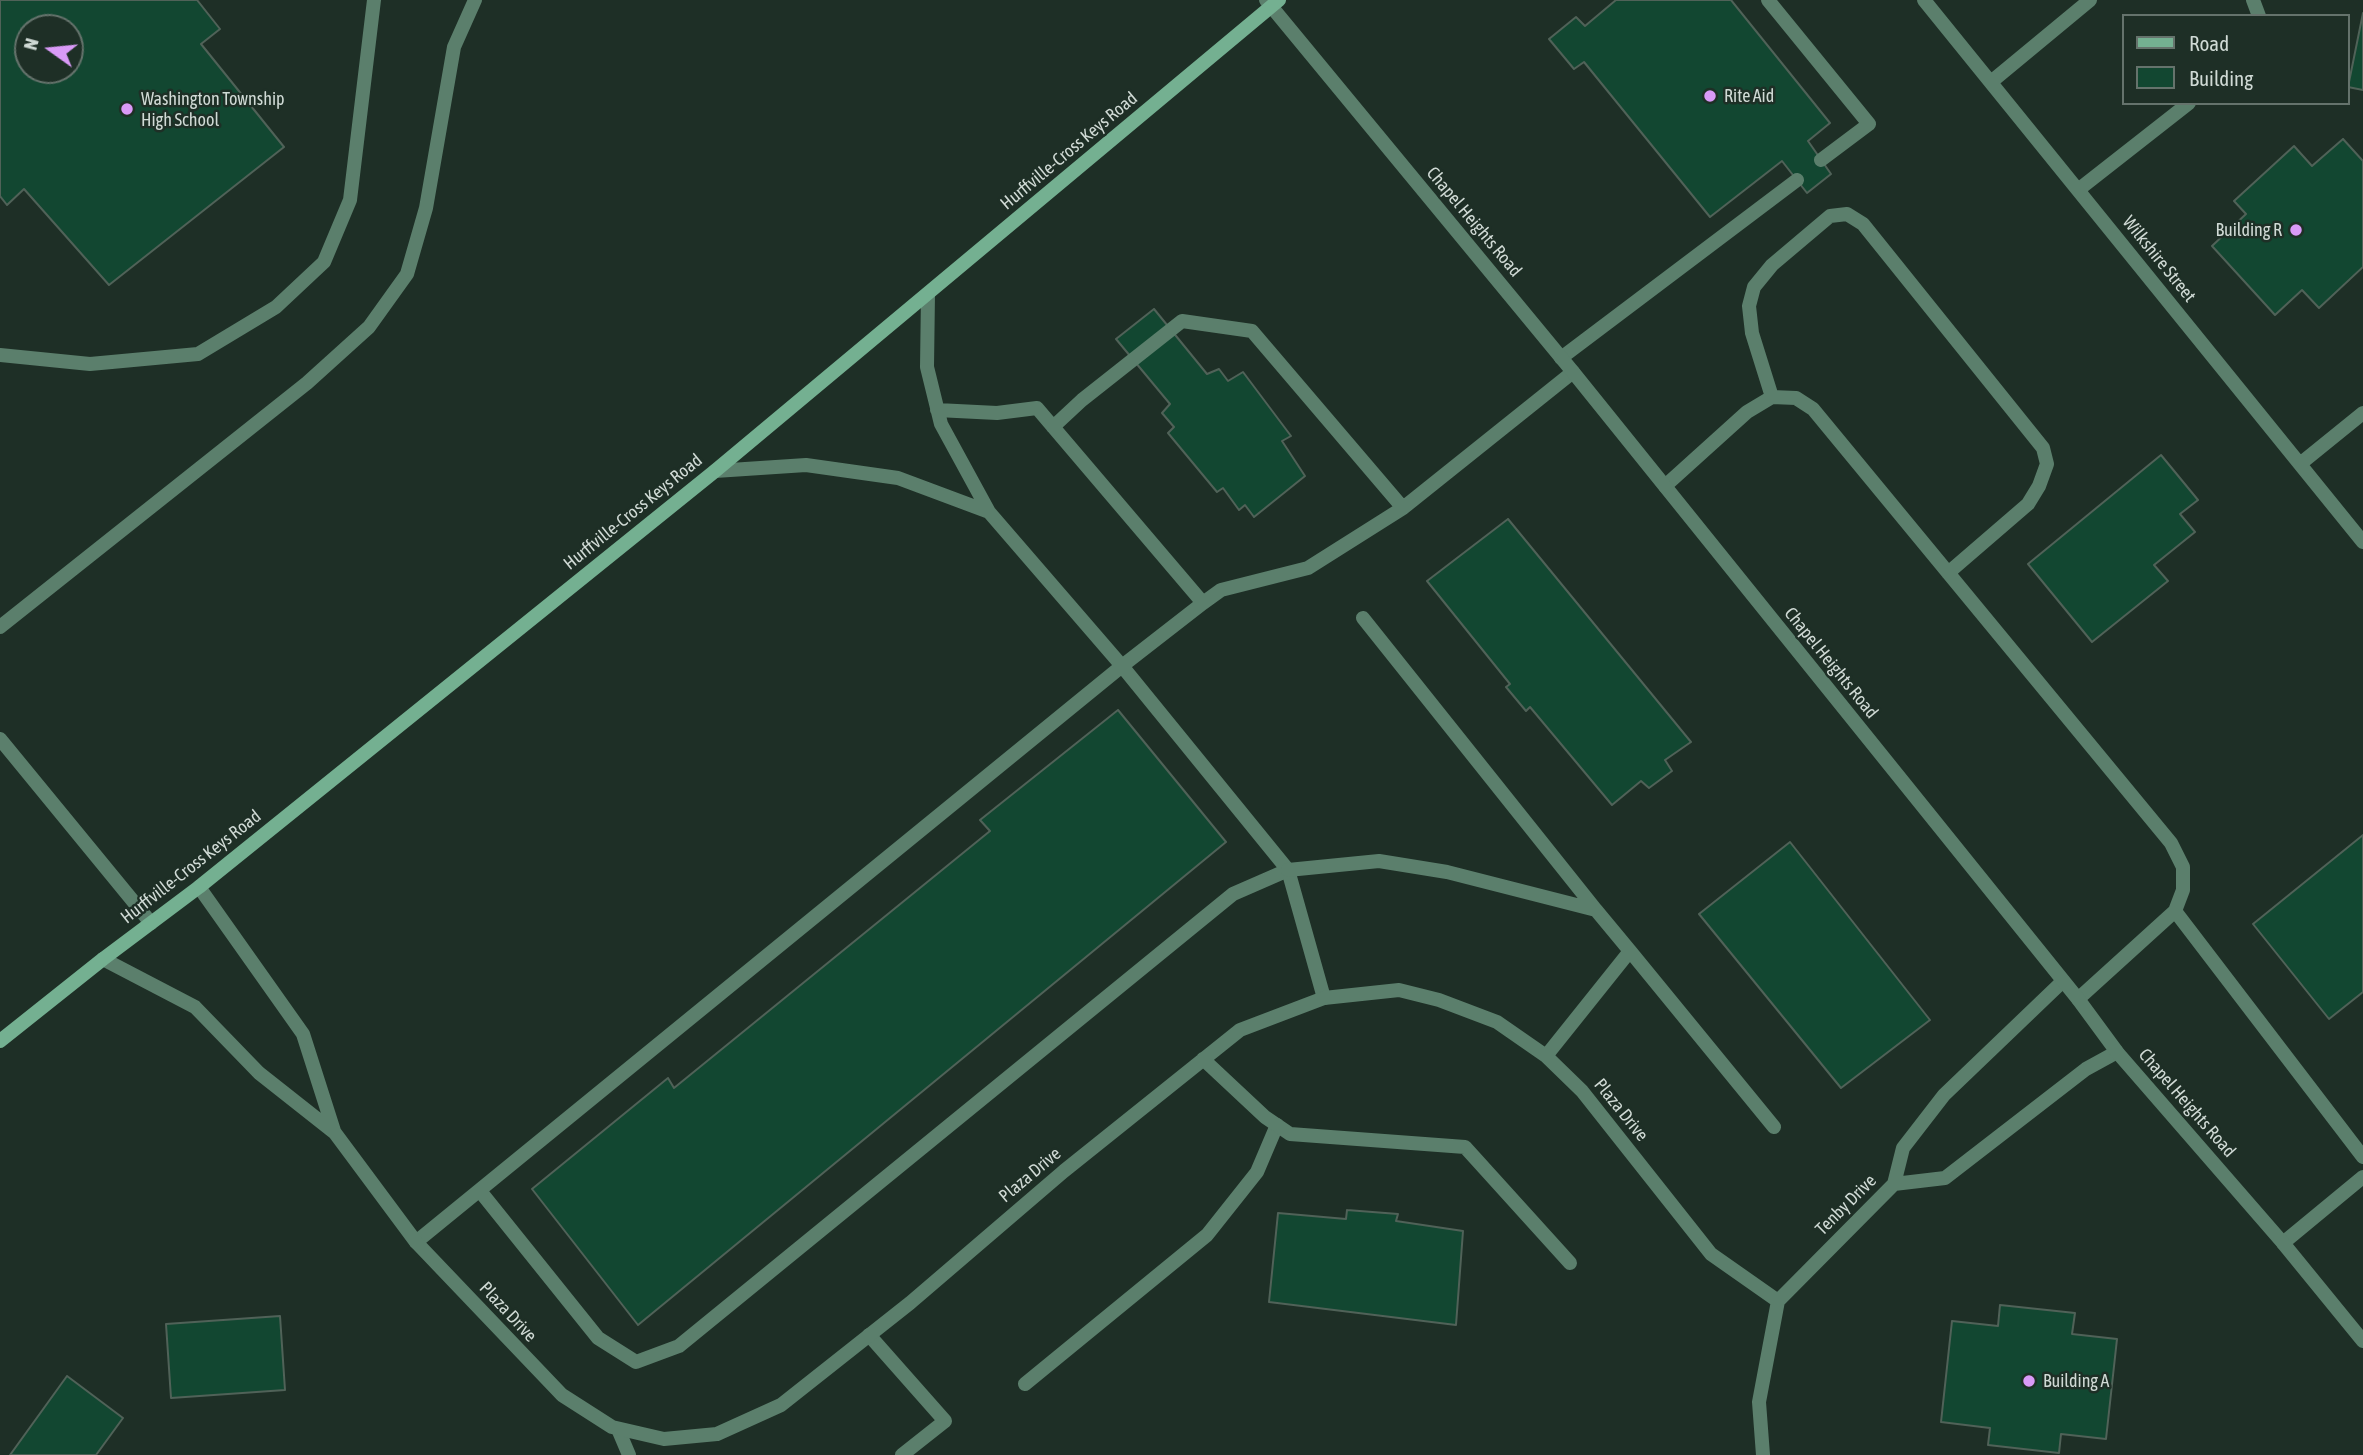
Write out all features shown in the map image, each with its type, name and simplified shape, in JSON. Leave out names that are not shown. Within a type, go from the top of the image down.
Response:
[{"type":"main road","name":"Hurffville-Cross Keys Road","points":[[0,1041],[199,887],[715,471],[1272,2]]},
{"type":"street","points":[[0,355],[90,365],[198,354],[276,307],[324,262],[350,200],[374,0]]},
{"type":"street","points":[[0,627],[307,383],[369,327],[407,274],[426,208],[454,47],[475,0]]},
{"type":"street","points":[[1768,0],[1869,124],[1821,160]]},
{"type":"street","name":"Wilkshire Street","points":[[1924,0],[2363,542]]},
{"type":"street","points":[[1991,82],[2090,0]]},
{"type":"street","name":"Chapel Heights Road","points":[[1272,2],[2078,999],[2117,1052],[2283,1243],[2363,1341]]},
{"type":"street","points":[[2078,190],[2186,105]]},
{"type":"street","points":[[1561,358],[1797,180]]},
{"type":"street","points":[[1772,397],[1752,333],[1749,306],[1755,287],[1772,265],[1830,216],[1847,214],[1863,224],[2043,448],[2047,464],[2039,486],[2028,504],[1948,573]]},
{"type":"street","points":[[928,294],[927,367],[937,410],[941,424],[989,512],[1122,666],[1288,870],[1324,999]]},
{"type":"street","points":[[1053,427],[1082,400],[1182,321],[1252,331],[1403,508]]},
{"type":"street","points":[[416,1242],[1122,666],[1203,603],[1221,590],[1308,568],[1403,508],[1573,372]]},
{"type":"street","points":[[1665,486],[1746,412],[1772,397],[1796,398],[1812,409],[2171,843],[2183,867],[2183,890],[2175,911],[2078,999]]},
{"type":"street","points":[[937,410],[996,414],[1037,408],[1203,603]]},
{"type":"street","points":[[2300,464],[2363,413]]},
{"type":"street","points":[[715,471],[806,465],[898,478],[989,512]]},
{"type":"street","points":[[1363,618],[1596,910],[1774,1127]]},
{"type":"street","points":[[0,738],[151,923]]},
{"type":"street","points":[[480,1191],[598,1338],[636,1362],[679,1346],[1233,894],[1288,870],[1379,861],[1447,872],[1596,910]]},
{"type":"street","name":"Plaza Drive","points":[[199,887],[303,1034],[334,1133]]},
{"type":"street","points":[[2175,911],[2363,1157]]},
{"type":"street","points":[[1546,1056],[1630,951]]},
{"type":"street","name":"Plaza Drive","points":[[103,959],[195,1007],[259,1073],[334,1133],[416,1242],[562,1395],[618,1429],[664,1439],[718,1434],[781,1405],[910,1303],[1064,1171],[1240,1030],[1324,999],[1399,990],[1439,1000],[1497,1022],[1546,1056],[1581,1091],[1711,1254],[1778,1301]]},
{"type":"street","points":[[1894,1184],[1903,1147],[1944,1095],[2063,981]]},
{"type":"street","name":"Tenby Drive","points":[[1778,1301],[1894,1184],[1945,1178],[2086,1069],[2117,1052]]},
{"type":"street","points":[[1203,1059],[1265,1116],[1290,1134],[1465,1147],[1570,1263]]},
{"type":"street","points":[[1025,1384],[1207,1235],[1257,1172],[1277,1125]]},
{"type":"street","points":[[2283,1243],[2363,1177]]},
{"type":"street","points":[[1763,1455],[1759,1402],[1778,1301]]},
{"type":"street","points":[[869,1335],[945,1421],[902,1455]]},
{"type":"street","points":[[618,1429],[629,1455]]},
{"type":"building","name":"Washington Township High School","points":[[0,0],[197,0],[220,29],[201,44],[284,147],[109,285],[24,189],[7,205],[0,196]]},
{"type":"building","name":"Rite Aid","points":[[1616,0],[1731,0],[1830,123],[1808,141],[1831,174],[1807,193],[1782,161],[1710,217],[1584,62],[1574,69],[1549,39],[1576,17],[1585,26]]},
{"type":"building","points":[[2363,13],[2363,90],[2349,87]]},
{"type":"building","name":"Building R","points":[[2343,139],[2363,161],[2363,267],[2319,308],[2302,290],[2275,315],[2212,246],[2246,214],[2234,201],[2294,146],[2312,166]]},
{"type":"building","points":[[1154,309],[1207,374],[1219,369],[1228,381],[1243,372],[1291,436],[1282,441],[1305,476],[1254,517],[1245,505],[1239,510],[1223,488],[1217,492],[1168,433],[1174,427],[1162,413],[1170,404],[1116,339]]},
{"type":"building","points":[[2161,455],[2198,500],[2180,514],[2195,532],[2154,565],[2168,581],[2092,642],[2028,564]]},
{"type":"building","points":[[1508,519],[1691,742],[1665,760],[1672,771],[1649,788],[1641,781],[1612,805],[1530,707],[1526,711],[1506,687],[1510,684],[1427,581]]},
{"type":"building","points":[[1118,710],[1226,842],[638,1325],[532,1189],[668,1078],[674,1088],[990,831],[980,820]]},
{"type":"building","points":[[2363,835],[2363,992],[2329,1019],[2253,924]]},
{"type":"building","points":[[1790,842],[1930,1020],[1841,1088],[1699,914]]},
{"type":"building","points":[[1347,1210],[1398,1214],[1396,1221],[1463,1231],[1456,1325],[1269,1302],[1278,1213],[1346,1219]]},
{"type":"building","name":"Building A","points":[[2000,1305],[2075,1313],[2072,1334],[2117,1339],[2106,1439],[2061,1434],[2059,1453],[1988,1445],[1990,1428],[1941,1422],[1952,1321],[1998,1326]]},
{"type":"building","points":[[280,1316],[285,1390],[171,1398],[166,1324]]},
{"type":"building","points":[[67,1376],[123,1418],[96,1455],[10,1455]]},
{"type":"place","name":"Rite Aid","points":[[1710,96]]},
{"type":"place","name":"Washington Township High School","points":[[127,109]]},
{"type":"place","name":"Building R","points":[[2296,230]]},
{"type":"place","name":"Building A","points":[[2029,1381]]}]
